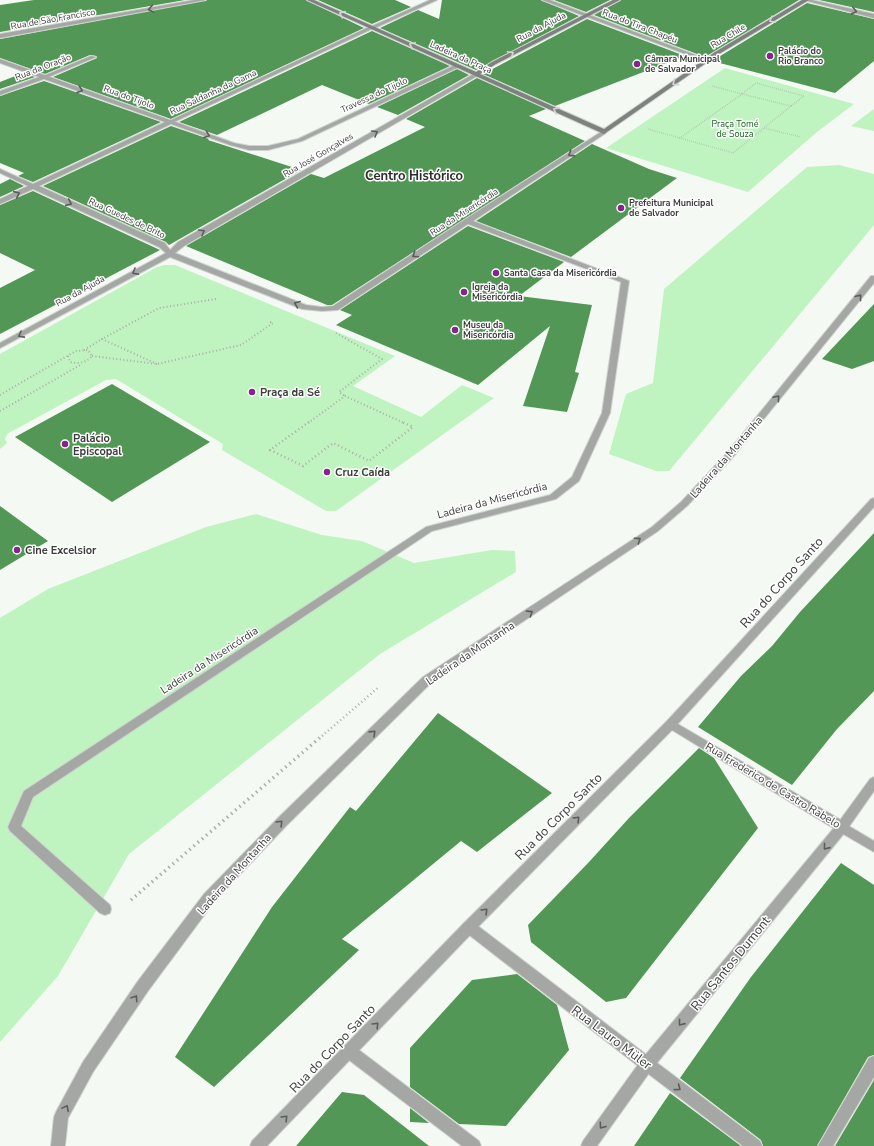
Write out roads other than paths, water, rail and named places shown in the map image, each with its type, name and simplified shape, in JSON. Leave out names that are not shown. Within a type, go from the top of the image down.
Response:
[{"type":"main road","name":"Ladeira da Praça","points":[[310,0],[604,132]]},
{"type":"main road","name":"Rua da Ajuda","points":[[477,74],[494,63],[617,0]]},
{"type":"main road","name":"Rua Chile","points":[[604,132],[706,60],[806,0]]},
{"type":"street","name":"Rua de São Francisco","points":[[0,36],[203,0]]},
{"type":"street","name":"Rua Saldanha da Gama","points":[[0,202],[373,27],[434,0]]},
{"type":"street","name":"Rua do Tira Chapéu","points":[[545,0],[706,60]]},
{"type":"street","points":[[806,0],[874,16]]},
{"type":"street","name":"Rua da Oração","points":[[0,94],[93,57]]},
{"type":"street","name":"Rua do Tijolo","points":[[0,61],[232,144],[249,148],[268,148],[300,140]]},
{"type":"street","name":"Travessa do Tijolo","points":[[300,140],[457,66]]},
{"type":"street","name":"Rua José Gonçalves","points":[[170,254],[181,244],[477,74]]},
{"type":"street","name":"Rua da Misericórdia","points":[[335,308],[604,132]]},
{"type":"street","name":"Rua Guedes de Brito","points":[[0,171],[162,245],[170,254],[305,307],[322,309],[335,308]]},
{"type":"street","name":"Ladeira da Misericórdia","points":[[105,909],[14,827],[28,794],[429,529],[553,497],[576,479],[606,412],[625,281],[466,221]]},
{"type":"street","name":"Rua da Ajuda","points":[[0,346],[170,254]]},
{"type":"street","name":"Ladeira da Montanha","points":[[58,1146],[61,1117],[88,1067],[143,986],[209,898],[282,822],[427,680],[655,529],[684,504],[730,455],[874,278]]},
{"type":"street","name":"Rua do Corpo Santo","points":[[257,1146],[469,928],[671,724],[874,501]]},
{"type":"street","name":"Rua Frederico de Castro Rabelo","points":[[671,724],[874,846]]},
{"type":"street","name":"Rua Santos Dumont","points":[[588,1146],[647,1064],[842,827],[874,782]]},
{"type":"street","name":"Rua Lauro Müler","points":[[469,928],[755,1146]]},
{"type":"street","points":[[350,1052],[474,1146]]},
{"type":"street","points":[[825,1146],[874,1063]]},
{"type":"place","name":"Palácio do Rio Branco","points":[[770,56]]},
{"type":"place","name":"Câmara Municipal de Salvador","points":[[637,64]]},
{"type":"place","name":"Prefeitura Municipal de Salvador","points":[[621,208]]},
{"type":"place","name":"Santa Casa da Misericórdia","points":[[496,273]]},
{"type":"place","name":"Igreja da Misericórdia","points":[[464,292]]},
{"type":"place","name":"Museu da Misericórdia","points":[[455,330]]},
{"type":"place","name":"Praça da Sé","points":[[252,392]]},
{"type":"place","name":"Palácio Episcopal","points":[[65,444]]},
{"type":"place","name":"Cruz Caída","points":[[327,472]]},
{"type":"place","name":"Cine Excelsior","points":[[17,550]]},
{"type":"district","name":"Centro Histórico","points":[[414,175]]},
{"type":"park label","name":"Praça Tomé de Souza","points":[[735,130]]}]
